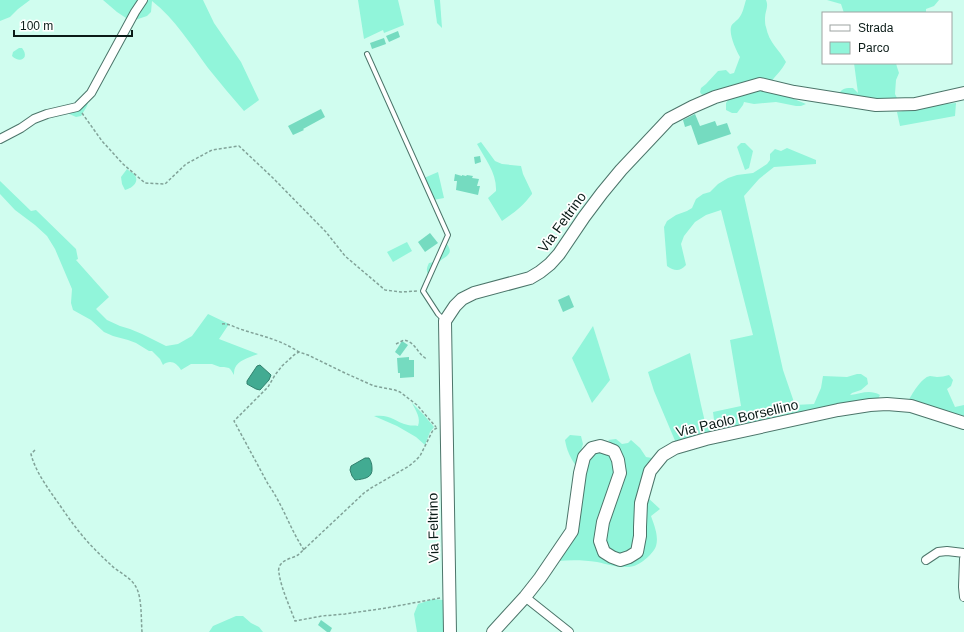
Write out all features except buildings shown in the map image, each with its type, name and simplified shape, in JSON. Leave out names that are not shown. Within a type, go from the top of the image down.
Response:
[{"type":"street","points":[[0,139],[34,119],[47,114],[77,107],[91,92],[143,0]]},
{"type":"street","name":"Via Feltrino","points":[[450,632],[442,430],[445,321],[455,306],[474,293],[530,278],[550,264],[559,254],[602,193],[621,170],[669,119],[692,107],[721,95],[760,84],[794,92],[876,105],[915,104],[964,92]]},
{"type":"street","name":"Via Paolo Borsellino","points":[[493,632],[540,578],[572,531],[580,473],[584,457],[592,448],[600,446],[614,451],[618,460],[620,473],[603,522],[600,541],[604,552],[620,560],[638,552],[641,503],[650,471],[663,455],[675,448],[706,439],[870,404],[911,406],[964,423]]},
{"type":"street","points":[[926,560],[938,552],[947,551],[964,553]]},
{"type":"street","points":[[964,559],[964,597]]},
{"type":"street","points":[[525,597],[569,632]]},
{"type":"lane","points":[[367,54],[448,235],[423,290],[438,314],[445,321]]},
{"type":"path","points":[[77,107],[102,141],[123,164],[145,183],[165,184],[186,164],[212,150],[239,146],[326,232],[345,256],[385,290],[401,292],[423,290]]},
{"type":"path","points":[[222,324],[225,323],[239,329],[274,339],[374,386],[400,392],[417,405],[442,430]]},
{"type":"path","points":[[396,344],[404,340],[411,342],[423,357],[427,359]]},
{"type":"path","points":[[299,352],[282,366],[274,375],[268,387],[234,421],[268,484],[274,492],[304,550]]},
{"type":"path","points":[[442,430],[433,430],[420,456],[415,461],[364,493],[304,550],[281,564],[279,573],[282,586],[295,621],[397,606],[449,596]]},
{"type":"path","points":[[35,450],[31,454],[37,470],[51,493],[78,531],[114,568],[132,581],[136,586],[139,596],[142,632]]},
{"type":"green space","points":[[0,0],[30,0],[10,17],[0,21]]},
{"type":"green space","points":[[103,0],[203,0],[214,23],[241,62],[259,100],[244,111],[208,68],[175,24],[152,1],[151,12],[147,16],[135,20],[129,20]]},
{"type":"green space","points":[[358,0],[398,0],[404,25],[384,33],[383,30],[364,39]]},
{"type":"green space","points":[[434,0],[440,0],[442,28],[437,23]]},
{"type":"green space","points":[[746,0],[766,0],[765,25],[767,33],[786,62],[771,82],[710,97],[701,94],[701,88],[718,71],[726,70],[730,74],[734,73],[740,57],[732,38],[731,27],[740,16]]},
{"type":"green space","points":[[827,0],[939,0],[934,6],[926,9],[926,12],[844,12],[841,4]]},
{"type":"green space","points":[[19,48],[22,48],[25,55],[21,60],[18,60],[12,56],[13,52]]},
{"type":"green space","points":[[854,64],[896,64],[899,73],[896,80],[895,94],[899,102],[839,94],[843,89],[848,88],[853,88],[858,93]]},
{"type":"green space","points":[[753,90],[780,94],[806,104],[796,106],[776,102],[754,104],[744,102],[737,113],[732,113],[726,110],[726,103],[730,97]]},
{"type":"green space","points":[[89,99],[81,116],[76,117],[65,112]]},
{"type":"green space","points":[[956,103],[955,116],[900,126],[897,112]]},
{"type":"green space","points":[[481,142],[495,161],[502,164],[521,166],[532,193],[522,206],[502,221],[488,198],[496,191],[496,184],[493,172],[477,144]]},
{"type":"green space","points":[[741,143],[745,143],[753,151],[749,168],[745,170],[737,147]]},
{"type":"green space","points":[[787,148],[816,160],[816,164],[774,167],[759,179],[744,196],[783,370],[795,405],[814,404],[821,388],[823,376],[847,377],[861,374],[867,378],[868,384],[861,390],[850,395],[872,392],[880,395],[878,399],[676,443],[654,391],[648,372],[690,353],[705,422],[707,426],[712,429],[715,428],[713,412],[741,406],[730,340],[753,335],[721,210],[706,215],[695,222],[684,236],[681,244],[686,265],[679,270],[672,269],[667,266],[664,227],[667,221],[692,208],[696,199],[703,194],[710,192],[718,184],[737,175],[753,173],[767,164],[770,160],[770,154],[775,149],[781,151]]},
{"type":"green space","points":[[127,169],[133,173],[136,181],[131,188],[125,190],[121,177]]},
{"type":"green space","points":[[438,172],[444,198],[433,200],[424,178]]},
{"type":"green space","points":[[0,181],[31,211],[36,210],[76,249],[78,259],[76,260],[109,297],[96,309],[107,320],[142,334],[166,346],[178,344],[192,336],[208,314],[229,324],[219,339],[258,354],[239,363],[235,369],[234,375],[229,368],[212,364],[191,364],[181,370],[177,365],[171,362],[163,365],[160,359],[152,351],[149,351],[136,343],[104,332],[91,320],[73,310],[71,303],[72,289],[55,249],[47,236],[15,210],[0,194]]},
{"type":"green space","points":[[407,242],[412,251],[393,262],[387,252]]},
{"type":"green space","points":[[446,243],[450,250],[449,253],[437,264],[430,277],[427,267],[429,263],[434,262],[440,249]]},
{"type":"green space","points":[[593,326],[610,380],[592,403],[572,358]]},
{"type":"green space","points":[[949,375],[953,380],[951,386],[947,389],[955,407],[964,405],[964,416],[908,402],[917,387],[927,377]]},
{"type":"green space","points":[[412,403],[434,427],[430,432],[425,445],[416,437],[397,426],[374,416],[384,416],[408,425],[418,426],[418,417]]},
{"type":"green space","points":[[570,435],[581,436],[583,444],[576,466],[569,454],[565,440]]},
{"type":"green space","points":[[616,439],[622,444],[628,443],[631,440],[640,448],[646,457],[656,457],[634,550],[625,553],[618,553],[605,545],[617,449],[608,440]]},
{"type":"green space","points":[[603,450],[613,458],[616,472],[602,556],[604,559],[610,562],[628,561],[647,497],[660,509],[651,516],[657,534],[655,549],[647,558],[632,567],[587,561],[557,561],[586,463],[593,453]]},
{"type":"green space","points":[[433,599],[443,600],[446,605],[446,632],[417,632],[414,614],[418,604]]},
{"type":"green space","points":[[236,616],[243,616],[251,623],[259,627],[263,632],[209,632],[213,626]]},
{"type":"shaded area","points":[[260,365],[271,375],[269,380],[260,390],[247,384],[247,381],[257,366]]},
{"type":"shaded area","points":[[365,458],[369,458],[371,461],[371,474],[365,478],[355,480],[350,470],[351,466]]}]
